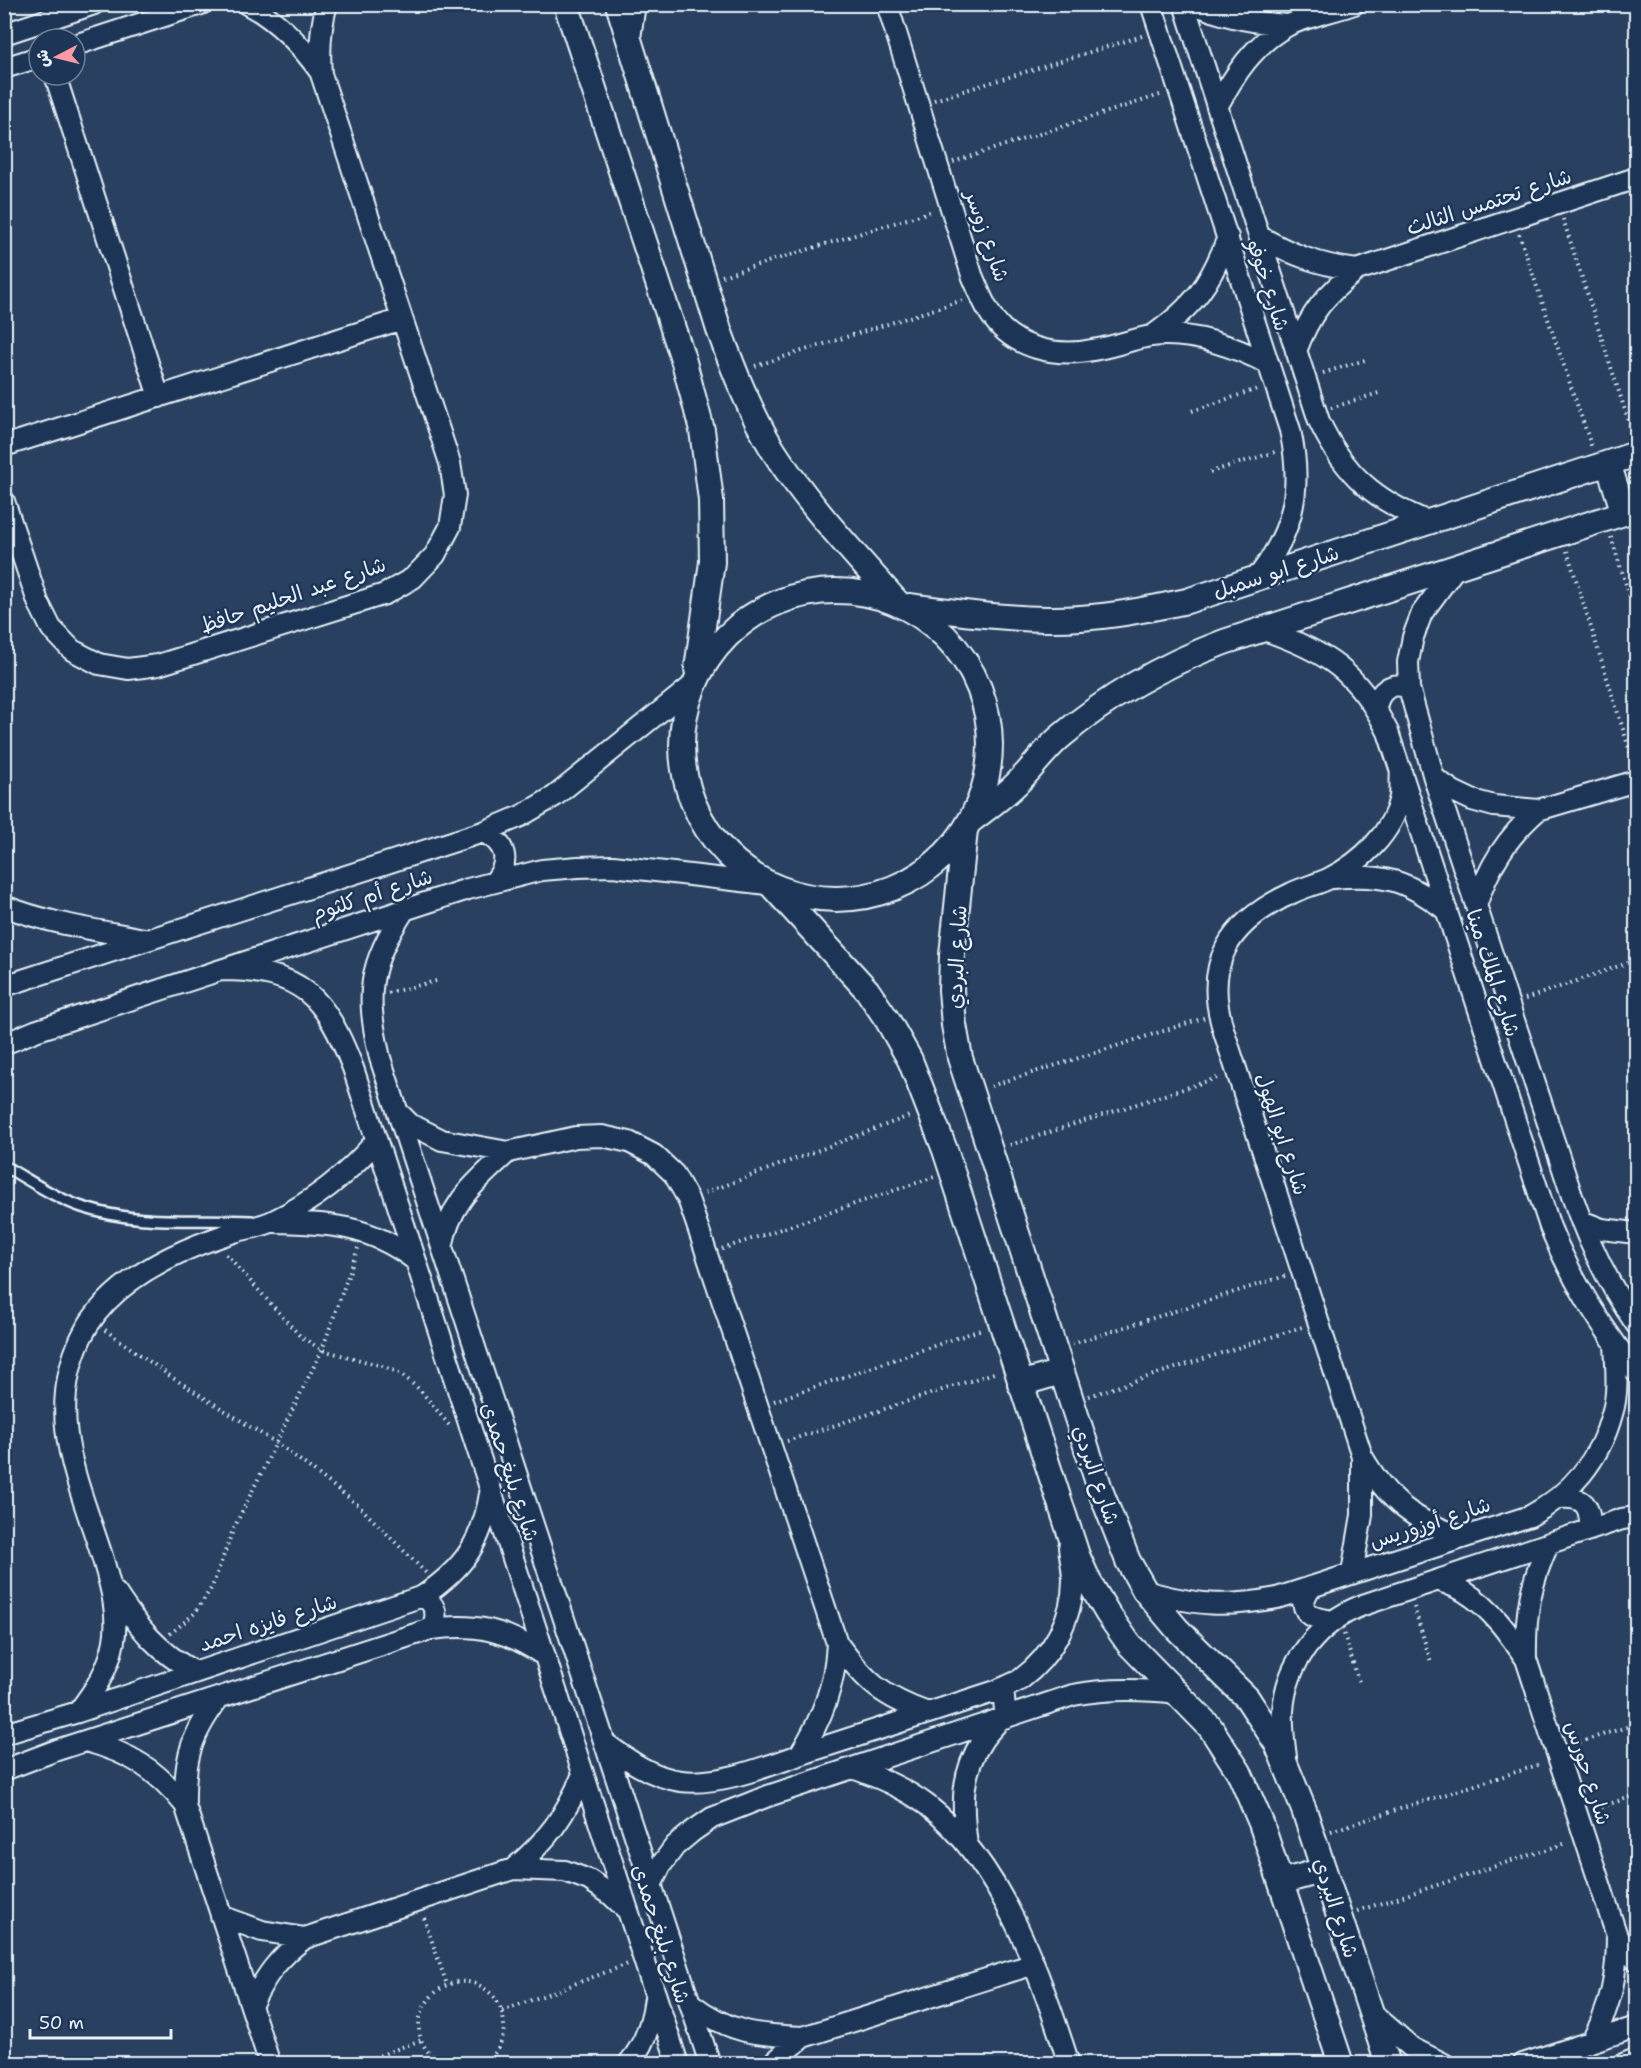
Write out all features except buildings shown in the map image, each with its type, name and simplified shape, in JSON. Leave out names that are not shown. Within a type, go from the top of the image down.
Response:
[{"type":"street","points":[[4,34],[94,4]]},
{"type":"street","points":[[87,41],[201,4]]},
{"type":"street","name":"شارع عبد الحليم حافظ","points":[[247,4],[271,19],[290,35],[307,53],[321,74]]},
{"type":"street","name":"شارع عبد الحليم حافظ","points":[[4,501],[38,602],[51,628],[72,650],[99,664],[128,669],[158,665],[385,594],[413,578],[435,555],[450,527],[455,495],[450,463],[321,74],[319,48],[327,4]]},
{"type":"street","points":[[566,4],[680,351],[702,430],[711,500],[712,562],[695,681],[684,713],[681,742],[683,771],[691,799],[703,825],[721,849],[742,868],[769,885],[806,897],[843,900],[879,894],[912,880],[942,858],[968,825],[1013,788],[1058,740],[1120,692],[1186,656],[1622,514],[1603,465]]},
{"type":"street","points":[[618,4],[704,281],[735,373],[757,422],[797,485],[900,604]]},
{"type":"street","points":[[630,41],[635,4]]},
{"type":"street","name":"شارع زوسر","points":[[887,4],[980,295],[990,314],[1005,331],[1023,343],[1043,351],[1065,353],[1096,350],[1152,336],[1182,336],[1213,341],[1242,350],[1272,374]]},
{"type":"street","name":"شارع خوفو","points":[[1151,4],[1292,438],[1297,482],[1294,508],[1282,541],[1258,577]]},
{"type":"street","name":"شارع خوفو","points":[[1184,4],[1305,379],[1330,444],[1362,484],[1383,500],[1429,522]]},
{"type":"street","points":[[1195,4],[1233,18],[1288,25]]},
{"type":"street","points":[[1217,107],[1246,60],[1265,41],[1288,25],[1354,4]]},
{"type":"street","points":[[4,68],[27,61]]},
{"type":"street","points":[[59,87],[159,397]]},
{"type":"street","name":"شارع تحتمس الثالث","points":[[1296,351],[1305,327],[1317,306],[1334,288],[1357,270],[1636,178]]},
{"type":"street","name":"شارع تحتمس الثالث","points":[[1259,236],[1306,260],[1331,267],[1357,270]]},
{"type":"street","name":"شارع زوسر","points":[[1152,336],[1178,318],[1200,294],[1216,267],[1228,237]]},
{"type":"street","points":[[4,446],[402,319]]},
{"type":"street","points":[[1292,438],[1311,436],[1317,430],[1318,417]]},
{"type":"street","name":"شارع ابو سمبل","points":[[900,604],[1035,618],[1094,617],[1141,611],[1187,601],[1603,465],[1635,445]]},
{"type":"street","name":"شارع الملك مينا","points":[[1456,567],[1422,613],[1413,637],[1408,662],[1408,688],[1434,778],[1581,1221],[1605,1276],[1636,1324]]},
{"type":"street","points":[[695,681],[714,649],[738,624],[766,606],[787,598],[798,594],[831,590],[865,592],[900,604],[933,625],[959,651],[977,682],[987,716],[990,752],[984,787],[968,825]]},
{"type":"street","name":"شارع الملك مينا","points":[[1264,630],[1294,640],[1319,652],[1341,667],[1360,686],[1376,708],[1388,732],[1401,770],[1551,1227],[1578,1288],[1636,1372]]},
{"type":"street","name":"شارع أم كلثوم","points":[[4,986],[483,832],[521,816],[555,796],[695,681]]},
{"type":"street","points":[[1376,708],[1379,695],[1389,687],[1396,685],[1408,688]]},
{"type":"street","name":"شارع ابو الهول","points":[[1401,770],[1400,797],[1391,821],[1375,844],[1354,863],[1330,878],[1283,897],[1244,922],[1229,941],[1219,964],[1215,989],[1218,1014],[1362,1456],[1376,1480],[1393,1500],[1414,1517],[1438,1530],[1464,1537]]},
{"type":"street","points":[[1434,778],[1472,800],[1494,806],[1538,810],[1636,781]]},
{"type":"street","points":[[1476,906],[1483,884],[1499,853],[1520,826],[1538,810]]},
{"type":"street","name":"شارع البردي","points":[[968,825],[952,955],[951,990],[954,1025],[960,1058],[970,1092],[1071,1402],[1116,1533],[1145,1591],[1177,1629],[1247,1698],[1263,1720],[1287,1766],[1313,1837],[1388,2064]]},
{"type":"street","points":[[483,832],[500,844],[504,853],[501,873],[495,881]]},
{"type":"street","name":"شارع أم كلثوم","points":[[4,1044],[35,1031],[405,909],[495,881],[542,870],[613,866],[769,885]]},
{"type":"street","name":"شارع ابو الهول","points":[[1330,878],[1361,875],[1393,880],[1422,892],[1447,911]]},
{"type":"street","name":"شارع البردي","points":[[769,885],[867,990],[910,1060],[951,1171],[1066,1527],[1089,1582],[1129,1644],[1210,1727],[1239,1772],[1251,1796],[1341,2064]]},
{"type":"street","points":[[4,906],[70,926],[147,939]]},
{"type":"street","name":"شارع بليغ حمدى","points":[[405,909],[388,936],[376,965],[370,998],[380,1058],[710,2064]]},
{"type":"street","name":"شارع بليغ حمدى","points":[[221,970],[251,970],[280,977],[307,991],[327,1012],[341,1038],[415,1260],[462,1430],[491,1491],[678,2064]]},
{"type":"street","points":[[352,1068],[362,1058],[374,1056],[380,1058]]},
{"type":"street","points":[[398,1112],[425,1134],[442,1140],[508,1152],[576,1137],[602,1136],[630,1142],[654,1155],[674,1174],[688,1199],[837,1643],[854,1666],[875,1687],[900,1703],[928,1713]]},
{"type":"street","points":[[78,1712],[96,1689],[107,1666],[114,1640],[116,1614],[111,1586],[65,1434],[63,1400],[69,1367],[82,1335],[102,1306],[128,1282],[162,1263],[213,1240],[271,1222],[327,1189],[376,1141]]},
{"type":"street","points":[[442,1248],[445,1231],[460,1200],[508,1152]]},
{"type":"street","points":[[1581,1221],[1602,1229],[1636,1233]]},
{"type":"street","points":[[271,1222],[334,1224],[364,1231],[397,1246],[415,1260]]},
{"type":"street","name":"شارع أوزوريس","points":[[1145,1591],[1178,1600],[1211,1605],[1276,1598],[1530,1516],[1559,1498],[1583,1474],[1602,1445],[1613,1412],[1617,1378],[1615,1344]]},
{"type":"street","points":[[1017,1375],[1058,1361]]},
{"type":"street","points":[[462,1430],[500,1422]]},
{"type":"street","name":"شارع ابو الهول","points":[[1352,1573],[1362,1515],[1362,1456]]},
{"type":"street","name":"شارع فايزه احمد","points":[[4,1734],[78,1712],[431,1590],[463,1563],[477,1541],[486,1517],[491,1491]]},
{"type":"street","points":[[1559,1498],[1570,1497],[1580,1500],[1587,1507],[1590,1516],[1590,1530]]},
{"type":"street","points":[[1287,1766],[1282,1711],[1288,1684],[1298,1659],[1314,1638],[1335,1619],[1363,1605],[1622,1519],[1636,1517]]},
{"type":"street","points":[[604,1743],[640,1768],[659,1776],[680,1781],[701,1782],[759,1768],[996,1691],[1019,1680],[1037,1664],[1052,1646],[1064,1625],[1073,1579],[1066,1527]]},
{"type":"street","name":"شارع حورس","points":[[1526,1659],[1525,1629],[1529,1598],[1537,1569],[1549,1543]]},
{"type":"street","name":"شارع حورس","points":[[1438,1580],[1464,1592],[1488,1611],[1509,1633],[1526,1659],[1617,1936],[1617,1963],[1613,1991],[1605,2017],[1592,2041]]},
{"type":"street","points":[[111,1586],[140,1628],[156,1646],[174,1661],[195,1672]]},
{"type":"street","points":[[1310,1587],[1303,1602],[1306,1613],[1310,1616],[1335,1619]]},
{"type":"street","points":[[431,1590],[436,1614],[431,1629]]},
{"type":"street","points":[[4,1770],[57,1750],[431,1629],[455,1626],[503,1632],[525,1642],[545,1656]]},
{"type":"street","points":[[800,1755],[820,1719],[831,1688],[837,1643]]},
{"type":"street","points":[[651,1885],[661,1864],[675,1846],[693,1830],[712,1818],[768,1796],[1073,1695],[1125,1688],[1177,1693]]},
{"type":"street","points":[[967,1845],[963,1817],[963,1791],[969,1765],[982,1741],[1006,1707],[1004,1698],[996,1691]]},
{"type":"street","points":[[218,1699],[201,1722],[190,1748],[184,1776],[184,1805],[270,2064]]},
{"type":"street","points":[[48,1722],[46,1727],[48,1740],[57,1750]]},
{"type":"street","points":[[86,1741],[110,1747],[131,1756],[151,1769],[169,1785],[184,1805]]},
{"type":"street","points":[[759,1768],[755,1781],[762,1793],[768,1796]]},
{"type":"street","points":[[854,1768],[905,1790],[928,1806],[967,1845],[1005,1904],[1034,1964],[1069,2064]]},
{"type":"street","points":[[513,1869],[532,1854],[562,1817],[584,1774]]},
{"type":"street","points":[[251,2007],[272,1967],[287,1951],[305,1938],[513,1869],[565,1871],[590,1880],[610,1894],[628,1912]]},
{"type":"street","points":[[1281,1882],[1324,1870]]},
{"type":"street","points":[[221,1916],[262,1931],[305,1938]]},
{"type":"street","name":"شارع حورس","points":[[1617,1936],[1636,1960]]},
{"type":"street","points":[[644,1958],[674,1954]]},
{"type":"street","points":[[690,2002],[706,2015],[744,2032],[803,2037],[1034,1964]]},
{"type":"street","points":[[628,2064],[645,2039],[656,1995]]},
{"type":"street","points":[[1370,2011],[1412,2048],[1444,2064]]},
{"type":"street","points":[[1523,2064],[1636,2027]]},
{"type":"street","points":[[1327,2064],[1332,2036]]},
{"type":"street","points":[[772,2064],[803,2037]]},
{"type":"street","points":[[1623,2064],[1636,2059]]},
{"type":"lane","points":[[4,1166],[81,1206],[110,1215],[172,1222],[233,1220],[271,1222]]},
{"type":"path","points":[[919,104],[1159,30]]},
{"type":"path","points":[[938,166],[1178,89]]},
{"type":"path","points":[[1558,204],[1635,445]]},
{"type":"path","points":[[704,281],[951,205]]},
{"type":"path","points":[[1514,219],[1603,465]]},
{"type":"path","points":[[735,373],[980,295]]},
{"type":"path","points":[[1305,379],[1368,359]]},
{"type":"path","points":[[1192,411],[1272,374]]},
{"type":"path","points":[[1318,417],[1382,392]]},
{"type":"path","points":[[1210,472],[1292,438]]},
{"type":"path","points":[[1622,514],[1636,616]]},
{"type":"path","points":[[1561,533],[1636,773]]},
{"type":"path","points":[[1508,1005],[1636,960]]},
{"type":"path","points":[[370,998],[440,980]]},
{"type":"path","points":[[970,1092],[1218,1014]]},
{"type":"path","points":[[990,1151],[1237,1072]]},
{"type":"path","points":[[688,1199],[930,1109]]},
{"type":"path","points":[[707,1254],[951,1171]]},
{"type":"path","points":[[156,1646],[195,1613],[212,1587],[233,1530],[322,1350],[364,1231]]},
{"type":"path","points":[[213,1240],[300,1336],[322,1350],[400,1373],[462,1430]]},
{"type":"path","points":[[1058,1361],[1302,1271]]},
{"type":"path","points":[[92,1321],[173,1378],[276,1443],[358,1505],[431,1590]]},
{"type":"path","points":[[1071,1402],[1318,1322]]},
{"type":"path","points":[[759,1406],[1000,1323]]},
{"type":"path","points":[[772,1446],[1017,1375]]},
{"type":"path","points":[[1408,1590],[1431,1662]]},
{"type":"path","points":[[1335,1619],[1359,1682]]},
{"type":"path","points":[[1313,1837],[1557,1754],[1636,1724]]},
{"type":"path","points":[[1577,1815],[1636,1795]]},
{"type":"path","points":[[1339,1917],[1584,1838]]},
{"type":"path","points":[[418,1900],[447,1985]]},
{"type":"path","points":[[502,2011],[644,1958]]},
{"type":"path","points":[[442,2064],[426,2050],[421,2040],[419,2018],[423,2007],[437,1990],[458,1982],[480,1987],[497,2001],[502,2011],[504,2022],[500,2044],[494,2054],[482,2064]]},
{"type":"path","points":[[357,2064],[421,2040]]}]
